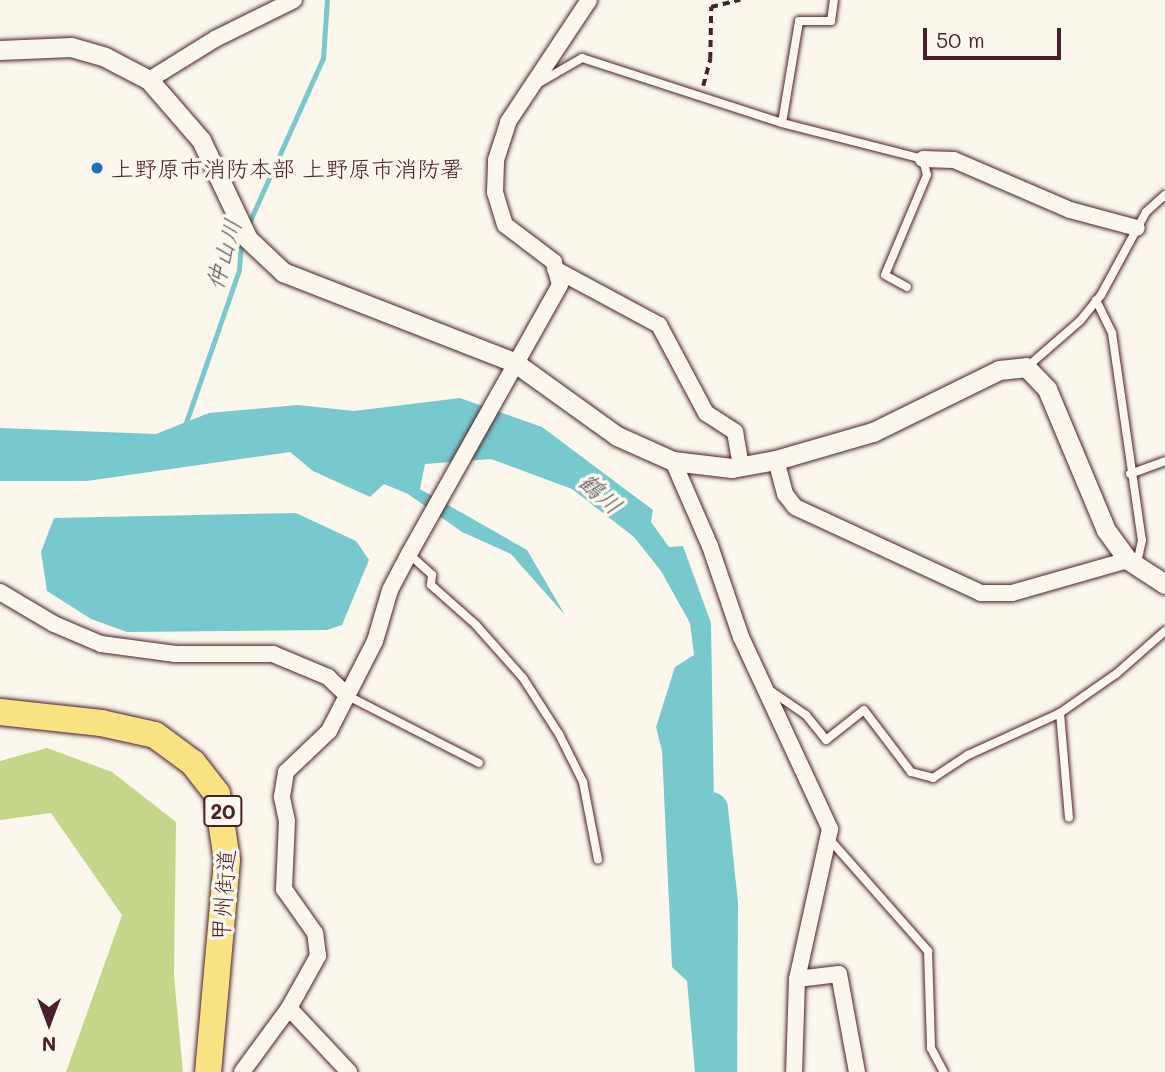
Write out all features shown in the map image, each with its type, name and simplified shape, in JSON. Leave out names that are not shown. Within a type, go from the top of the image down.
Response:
[{"type":"highway","name":"甲州街道","points":[[0,712],[101,723],[155,735],[193,763],[216,794],[227,860],[208,1072]]},
{"type":"street","points":[[149,80],[215,39],[294,0]]},
{"type":"street","points":[[242,1072],[312,972],[319,945],[285,889],[287,821],[282,784],[286,772],[328,732],[348,696],[409,554],[514,362],[560,285],[554,262],[505,225],[495,192],[496,160],[508,122],[589,0]]},
{"type":"street","points":[[0,50],[71,47],[105,57],[149,80],[201,140],[232,212],[248,239],[270,261],[302,282],[514,362],[617,436],[673,461],[741,466],[776,460],[873,432],[999,370],[1026,367],[1047,389],[1106,530],[1132,564],[1165,584]]},
{"type":"street","points":[[923,159],[954,160],[1070,210],[1137,228]]},
{"type":"street","points":[[555,269],[659,325],[706,413],[735,432],[741,466]]},
{"type":"street","points":[[776,460],[785,494],[795,507],[981,593],[1012,593],[1132,564]]},
{"type":"street","points":[[673,461],[710,546],[741,636],[830,829],[831,841],[797,979],[794,1072]]},
{"type":"street","points":[[0,592],[54,624],[101,644],[175,654],[273,654],[328,677],[348,696]]},
{"type":"street","points":[[797,979],[839,974],[857,1072]]},
{"type":"street","points":[[289,1008],[349,1072]]},
{"type":"lane","points":[[782,123],[799,20],[831,20],[834,0]]},
{"type":"lane","points":[[534,85],[582,58],[782,123],[923,159],[927,175],[885,275],[907,287]]},
{"type":"lane","points":[[1026,367],[1062,338],[1096,300],[1137,228],[1165,195]]},
{"type":"lane","points":[[1096,300],[1112,333],[1130,474],[1142,540],[1132,564]]},
{"type":"lane","points":[[1130,474],[1165,461]]},
{"type":"lane","points":[[409,554],[432,575],[431,585],[475,625],[523,678],[559,734],[583,782],[598,860]]},
{"type":"lane","points":[[766,687],[806,715],[826,740],[864,710],[911,772],[921,778],[933,778],[968,755],[1060,713],[1116,674],[1165,631]]},
{"type":"lane","points":[[348,696],[479,763]]},
{"type":"lane","points":[[1060,713],[1069,818]]},
{"type":"lane","points":[[831,841],[928,951],[931,1048],[944,1072]]},
{"type":"path","points":[[700,97],[710,59],[711,7],[740,0]]},
{"type":"green space","points":[[47,748],[112,772],[176,822],[174,977],[183,1072],[66,1072],[122,915],[51,813],[0,820],[0,761]]},
{"type":"water","points":[[460,398],[542,427],[653,510],[651,522],[669,547],[683,546],[711,623],[716,933],[731,1072],[695,1072],[687,981],[672,967],[662,751],[656,727],[675,667],[694,655],[690,623],[661,571],[634,537],[572,489],[491,459],[425,464],[420,489],[527,550],[565,615],[511,554],[462,532],[408,494],[384,484],[370,497],[313,471],[290,452],[87,481],[0,481],[0,428],[156,434],[209,413],[298,405],[354,411]]},
{"type":"water","points":[[296,513],[356,541],[369,560],[342,625],[327,630],[127,632],[91,619],[47,591],[41,552],[54,518]]},
{"type":"waterway","name":"仲山川","points":[[248,225],[323,58],[327,0]]},
{"type":"waterway","name":"仲山川","points":[[184,428],[239,270],[241,240]]},
{"type":"waterway","name":"鶴川","points":[[711,808],[721,903],[720,1072]]},
{"type":"place","name":"上野原市消防本部 上野原市消防署","points":[[97,168]]}]
